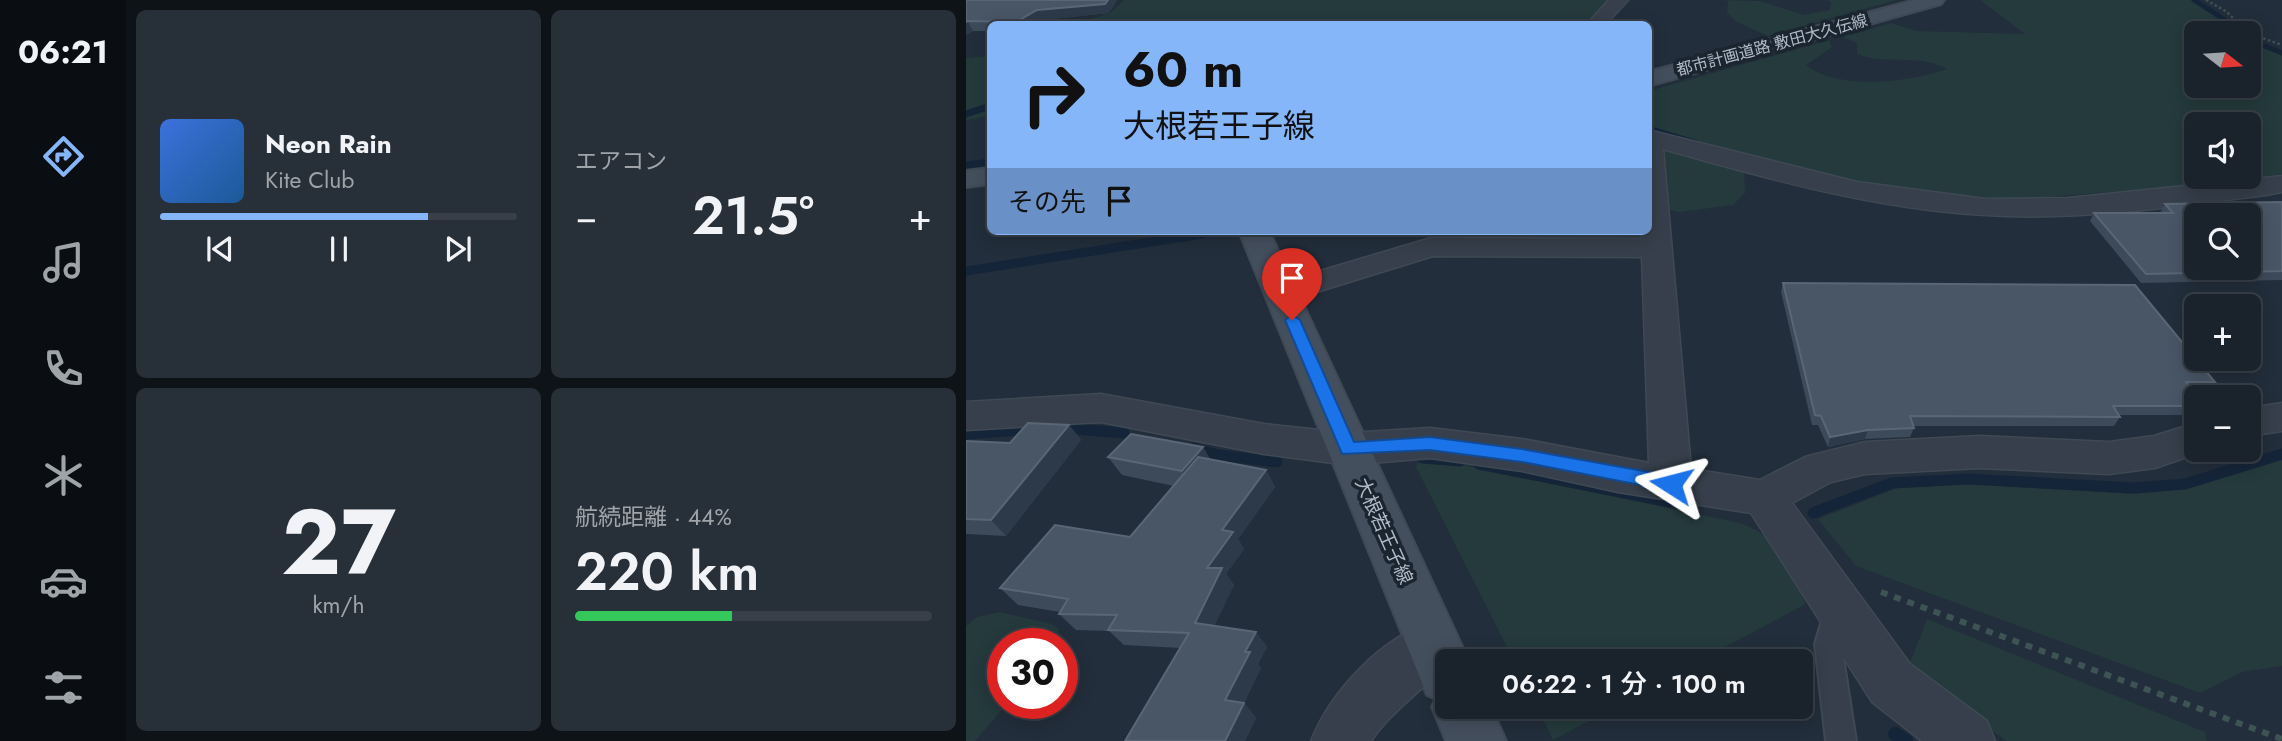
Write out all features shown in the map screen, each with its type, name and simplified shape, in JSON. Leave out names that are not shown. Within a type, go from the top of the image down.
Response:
[{"type":"street","points":[[1599,21],[1619,0]]},
{"type":"street","name":"都市計画道路 敷田大久伝線","points":[[1652,78],[1936,0]]},
{"type":"street","points":[[1652,138],[1706,155],[1846,189],[1986,207],[2079,207],[2227,193],[2282,184]]},
{"type":"street","points":[[966,179],[987,176]]},
{"type":"street","points":[[1652,179],[1671,484]]},
{"type":"street","name":"大根若王子線","points":[[1256,235],[1435,649]]},
{"type":"street","points":[[1281,293],[1431,247],[1657,248]]},
{"type":"street","points":[[966,416],[1101,408],[1264,439],[1348,449],[1430,443],[1522,456],[1671,484],[1764,498],[1820,470],[1865,458],[1980,452],[2109,458],[2155,453],[2184,442]]},
{"type":"street","points":[[2261,420],[2282,417]]},
{"type":"street","points":[[1764,498],[1857,598],[1891,683],[1966,741]]},
{"type":"street","points":[[1339,741],[1356,711],[1374,690],[1435,662]]},
{"type":"street","points":[[1466,719],[1476,741]]},
{"type":"lane","points":[[1841,741],[1828,644],[1857,598]]},
{"type":"path","points":[[2206,0],[2227,12],[2248,33],[2282,45]]},
{"type":"path","points":[[1857,598],[2282,739]]},
{"type":"green space","points":[[1124,0],[1611,0],[1590,21],[1084,21],[1110,13]]},
{"type":"green space","points":[[1720,0],[1760,1],[1804,15],[1830,10],[1831,2],[1827,0],[1897,0],[1768,36],[1737,22],[1727,13],[1728,1]]},
{"type":"green space","points":[[1980,0],[2191,0],[2223,21],[2184,21],[2184,98],[2261,98],[2261,46],[2282,54],[2282,174],[2261,177],[2261,112],[2184,112],[2184,186],[2007,200],[1837,179],[1715,149],[1670,132],[1652,129],[1652,90],[1829,40],[1832,47],[1806,65],[1836,78],[1875,82],[1914,78],[1947,69],[1914,60],[1880,59],[1857,54],[1857,43],[1842,37],[1891,23],[1917,31],[2025,34]]},
{"type":"green space","points":[[987,56],[987,116],[966,120],[966,58]]},
{"type":"green space","points":[[1669,148],[1744,170],[1745,193],[1733,205],[1680,212],[1664,209],[1659,149]]},
{"type":"green space","points":[[2282,460],[2282,666],[2242,672],[2200,693],[1856,566],[1818,519],[1897,488],[1969,484],[2133,494],[2184,489]]},
{"type":"green space","points":[[1418,462],[1463,465],[1740,523],[1765,536],[1774,545],[1788,566],[1806,604],[1722,649],[1508,649],[1416,467]]},
{"type":"green space","points":[[1000,612],[1052,624],[1058,628],[987,628],[987,719],[994,719],[975,741],[966,741],[966,626],[977,617]]},
{"type":"green space","points":[[1927,619],[2205,732],[2207,741],[2007,741],[1923,683],[1908,668]]},
{"type":"green space","points":[[1543,719],[1592,719],[1553,740]]},
{"type":"building","points":[[966,0],[1108,0],[1105,4],[1037,10],[1018,21],[966,22]]},
{"type":"building","points":[[2282,202],[2282,271],[2261,271],[2261,203],[2224,203]]},
{"type":"building","points":[[2165,204],[2184,204],[2184,273],[2146,274],[2094,213],[2173,213]]},
{"type":"building","points":[[1783,283],[2135,285],[2184,344],[2184,371],[2206,371],[2215,382],[2186,382],[2188,385],[2184,385],[2184,406],[2113,406],[2120,417],[1910,416],[1914,428],[1868,430],[1830,437],[1821,416],[1815,415]]},
{"type":"building","points":[[1028,423],[1069,425],[991,520],[966,519],[966,441],[1010,443]]},
{"type":"building","points":[[1131,434],[1203,447],[1182,471],[1108,457]]},
{"type":"building","points":[[1198,457],[1266,470],[1222,530],[1233,532],[1207,568],[1222,568],[1195,623],[1256,632],[1245,652],[1250,652],[1225,700],[1244,703],[1225,741],[1125,741],[1189,633],[1108,630],[1117,615],[1059,614],[1068,599],[1000,588],[1055,525],[1130,537]]},
{"type":"waterway","points":[[2194,0],[2225,21]]},
{"type":"waterway","points":[[2261,45],[2282,53]]},
{"type":"waterway","points":[[966,114],[987,107]]},
{"type":"waterway","points":[[1652,130],[1695,143]]},
{"type":"waterway","points":[[966,165],[987,162]]},
{"type":"waterway","points":[[966,271],[1196,235]]},
{"type":"waterway","points":[[1060,428],[1124,433]]},
{"type":"waterway","points":[[966,434],[1034,429]]},
{"type":"waterway","points":[[1193,448],[1218,455],[1277,462]]},
{"type":"waterway","points":[[1813,513],[1892,483],[1968,479],[2133,488],[2185,484],[2282,454]]},
{"type":"waterway","points":[[1422,458],[1460,461]]},
{"type":"waterway","points":[[1479,464],[1675,503]]},
{"type":"waterway","points":[[1895,734],[1906,741]]},
{"type":"route","points":[[1292,320],[1348,449],[1430,443],[1522,456],[1671,484]]}]
